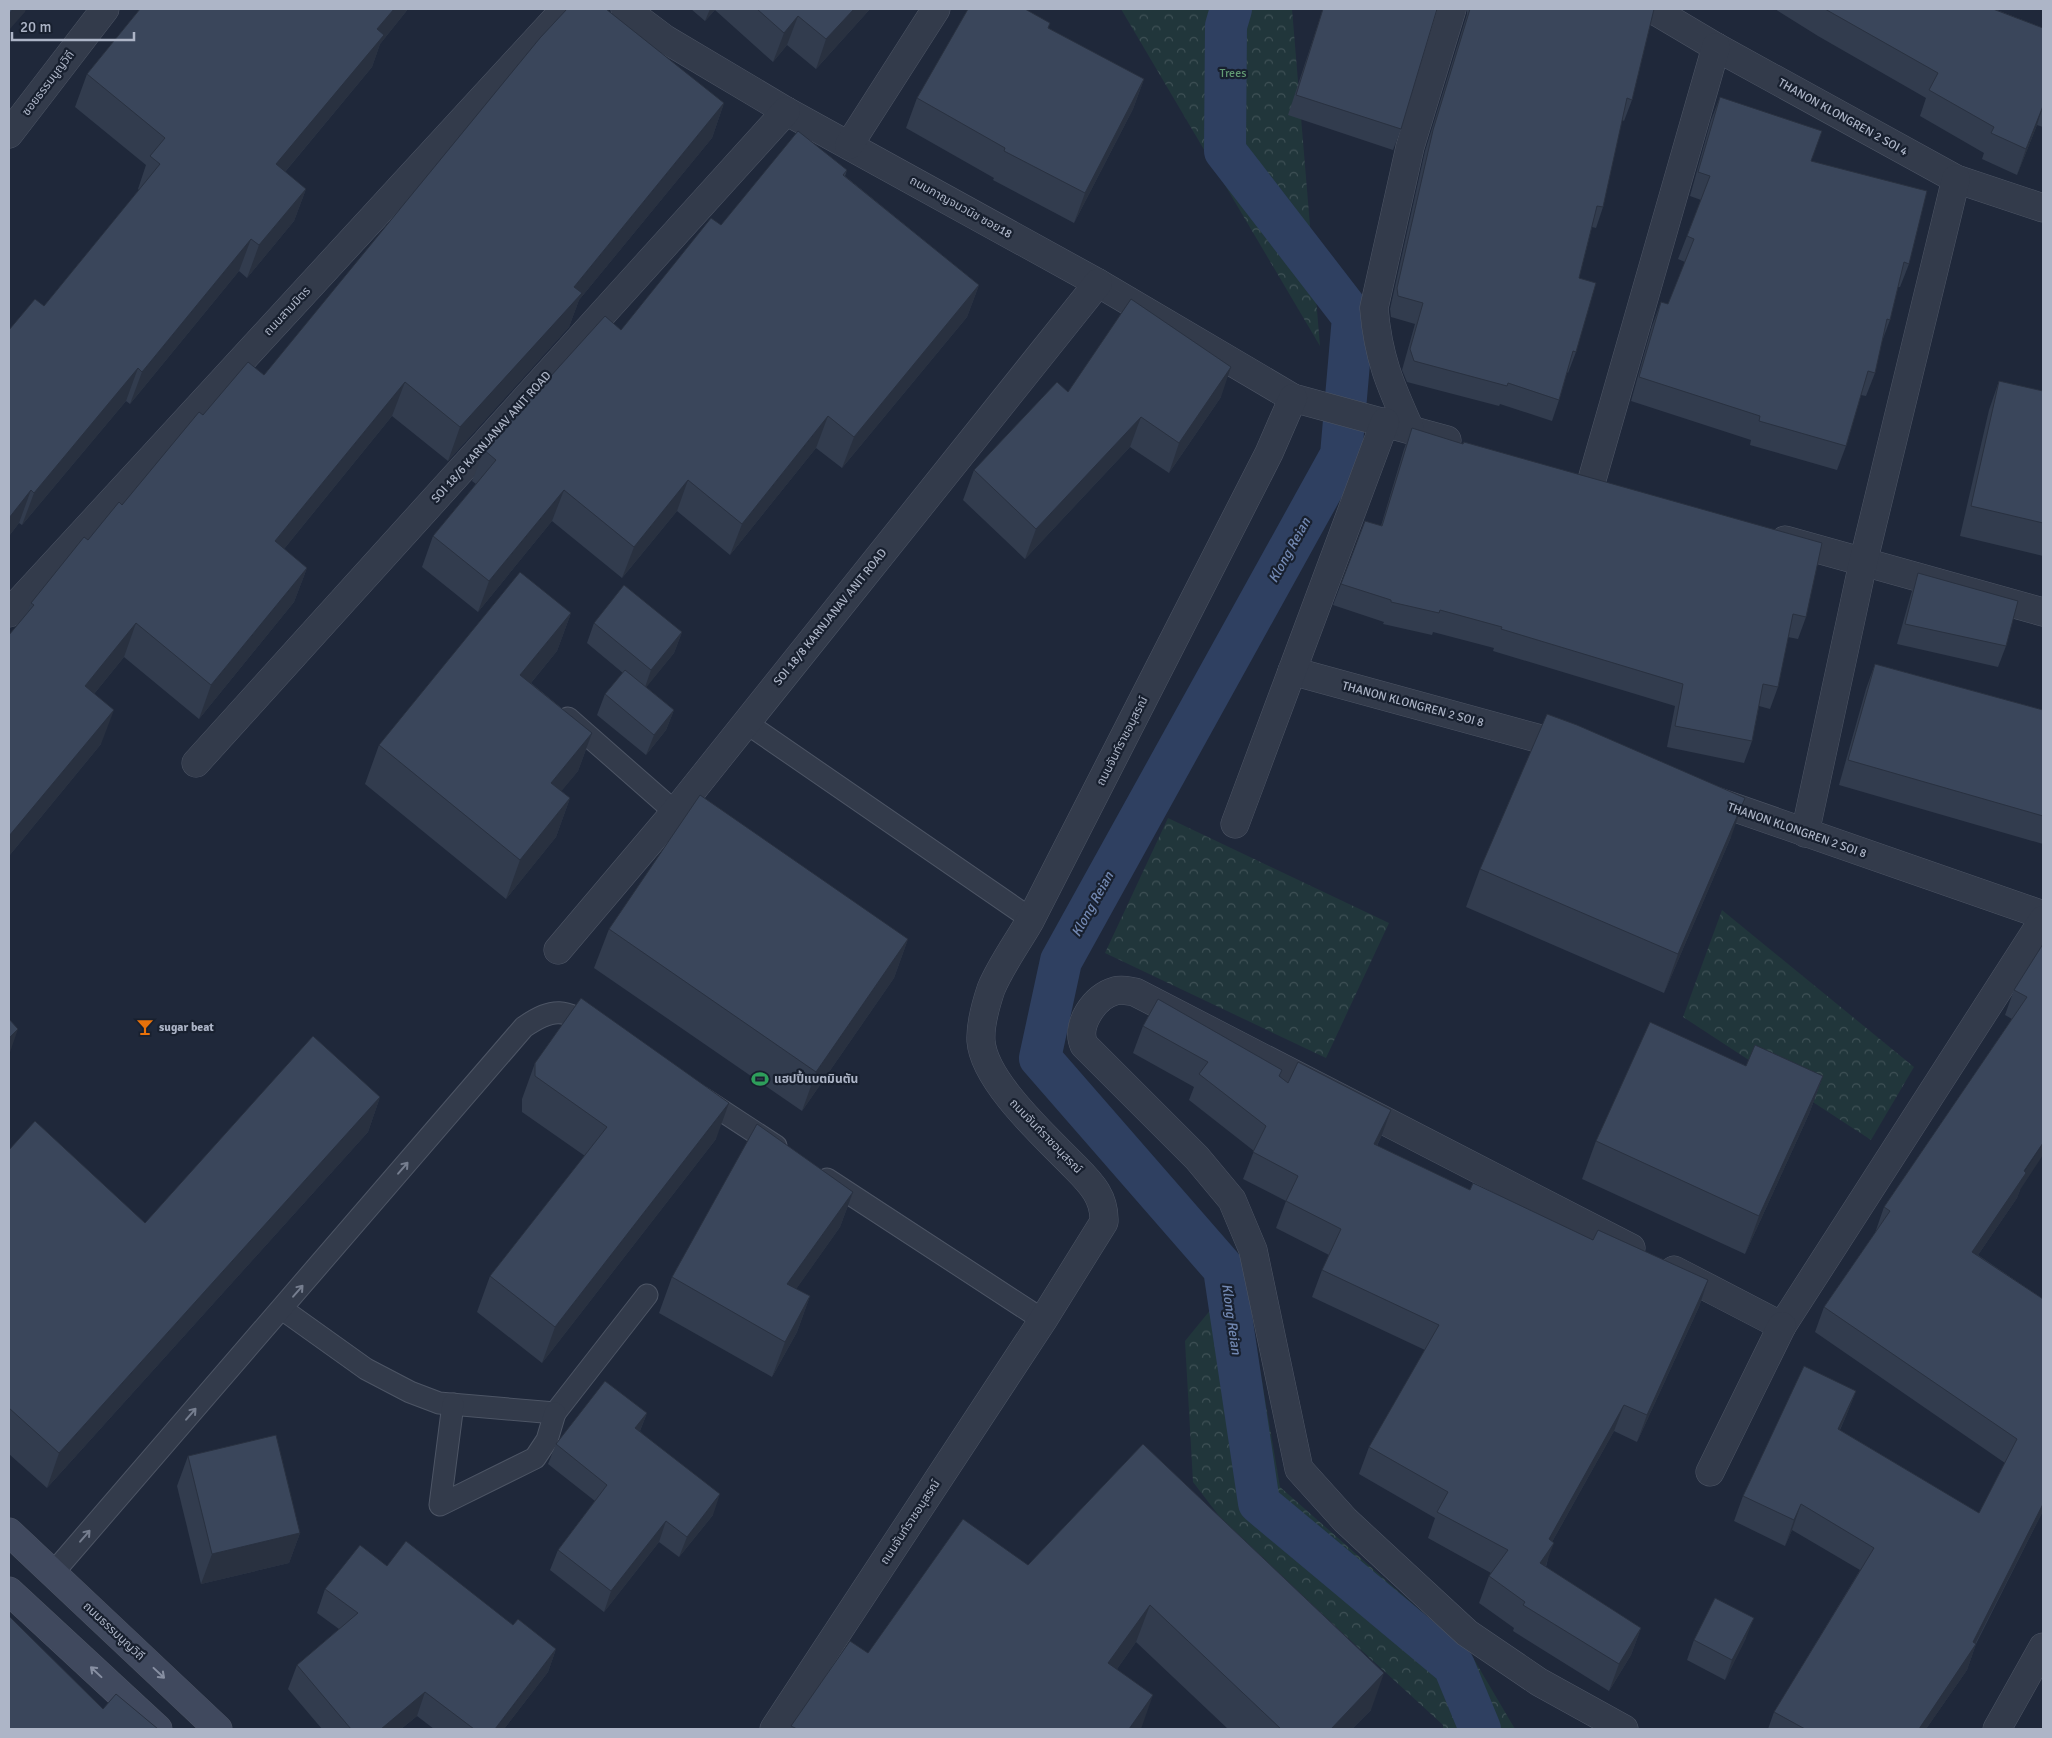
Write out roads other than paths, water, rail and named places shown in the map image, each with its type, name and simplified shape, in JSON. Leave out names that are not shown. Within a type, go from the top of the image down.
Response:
[{"type":"street","name":"ซอยธรรมนูญวิถี","points":[[9,134],[105,9]]},
{"type":"street","name":"ถนนสามมิตร","points":[[9,613],[565,9]]},
{"type":"street","name":"ถนนกาญจนวนิช ซอย18","points":[[625,9],[666,39],[786,111],[1098,283],[1297,400],[1467,446]]},
{"type":"street","points":[[849,145],[936,9]]},
{"type":"street","points":[[1235,824],[1292,671],[1390,424],[1385,374],[1376,334],[1374,308],[1410,147],[1452,9]]},
{"type":"street","name":"THANON KLONGREN 2 SOI 4","points":[[1652,9],[1716,47],[1956,179],[2043,208]]},
{"type":"street","points":[[1619,491],[1581,480],[1716,47]]},
{"type":"street","name":"SOI 18/6 KARNJANAV ANIT ROAD","points":[[196,763],[786,111]]},
{"type":"street","points":[[1805,833],[1863,563],[1956,179]]},
{"type":"street","name":"SOI 18/8 KARNJANAV ANIT ROAD","points":[[558,950],[675,812],[745,722],[1098,283]]},
{"type":"street","name":"ถนนจันท์ราชอนุสรณ์","points":[[774,1729],[1043,1320],[1104,1222],[1104,1208],[1092,1184],[1010,1100],[993,1072],[981,1042],[983,1019],[992,988],[1031,920],[1268,453],[1297,400]]},
{"type":"street","points":[[1760,532],[1863,563],[2043,612]]},
{"type":"street","name":"THANON KLONGREN 2 SOI 8","points":[[1292,671],[1537,738],[1593,758]]},
{"type":"street","name":"THANON KLONGREN 2 SOI 8","points":[[1676,787],[2043,915]]},
{"type":"street","points":[[1710,1472],[1782,1326],[2043,920]]},
{"type":"street","points":[[1624,1729],[1539,1682],[1467,1633],[1345,1520],[1299,1469],[1253,1250],[1232,1200],[1197,1158],[1084,1045],[1081,1030],[1083,1024],[1088,1014],[1104,997],[1114,991],[1135,992],[1782,1326]]},
{"type":"street","name":"ถนนธรรมนูญวิถี","points":[[9,1532],[218,1729]]},
{"type":"street","points":[[9,1591],[158,1729]]},
{"type":"street","points":[[1998,1729],[2043,1647]]},
{"type":"lane","points":[[550,702],[675,812]]},
{"type":"lane","points":[[745,722],[1031,920]]},
{"type":"lane","points":[[53,1573],[524,1026],[540,1016],[557,1011],[575,1016],[612,1038]]},
{"type":"lane","points":[[687,1087],[1043,1320]]},
{"type":"lane","points":[[453,1404],[440,1505],[535,1458],[547,1440],[555,1414],[647,1295]]},
{"type":"lane","points":[[282,1309],[366,1368],[410,1392],[440,1403],[555,1414]]},
{"type":"waterway","name":"Klong Reian","points":[[1231,9],[1226,26],[1225,151],[1353,317],[1341,455],[1061,961],[1040,1058],[1224,1269],[1259,1503],[1454,1666],[1480,1729]]},
{"type":"place","name":"sugar beat","points":[[145,1027]]},
{"type":"place","name":"แฮปปี้แบตมินตัน","points":[[760,1079]]},
{"type":"park label","name":"Trees","points":[[1233,73]]}]
